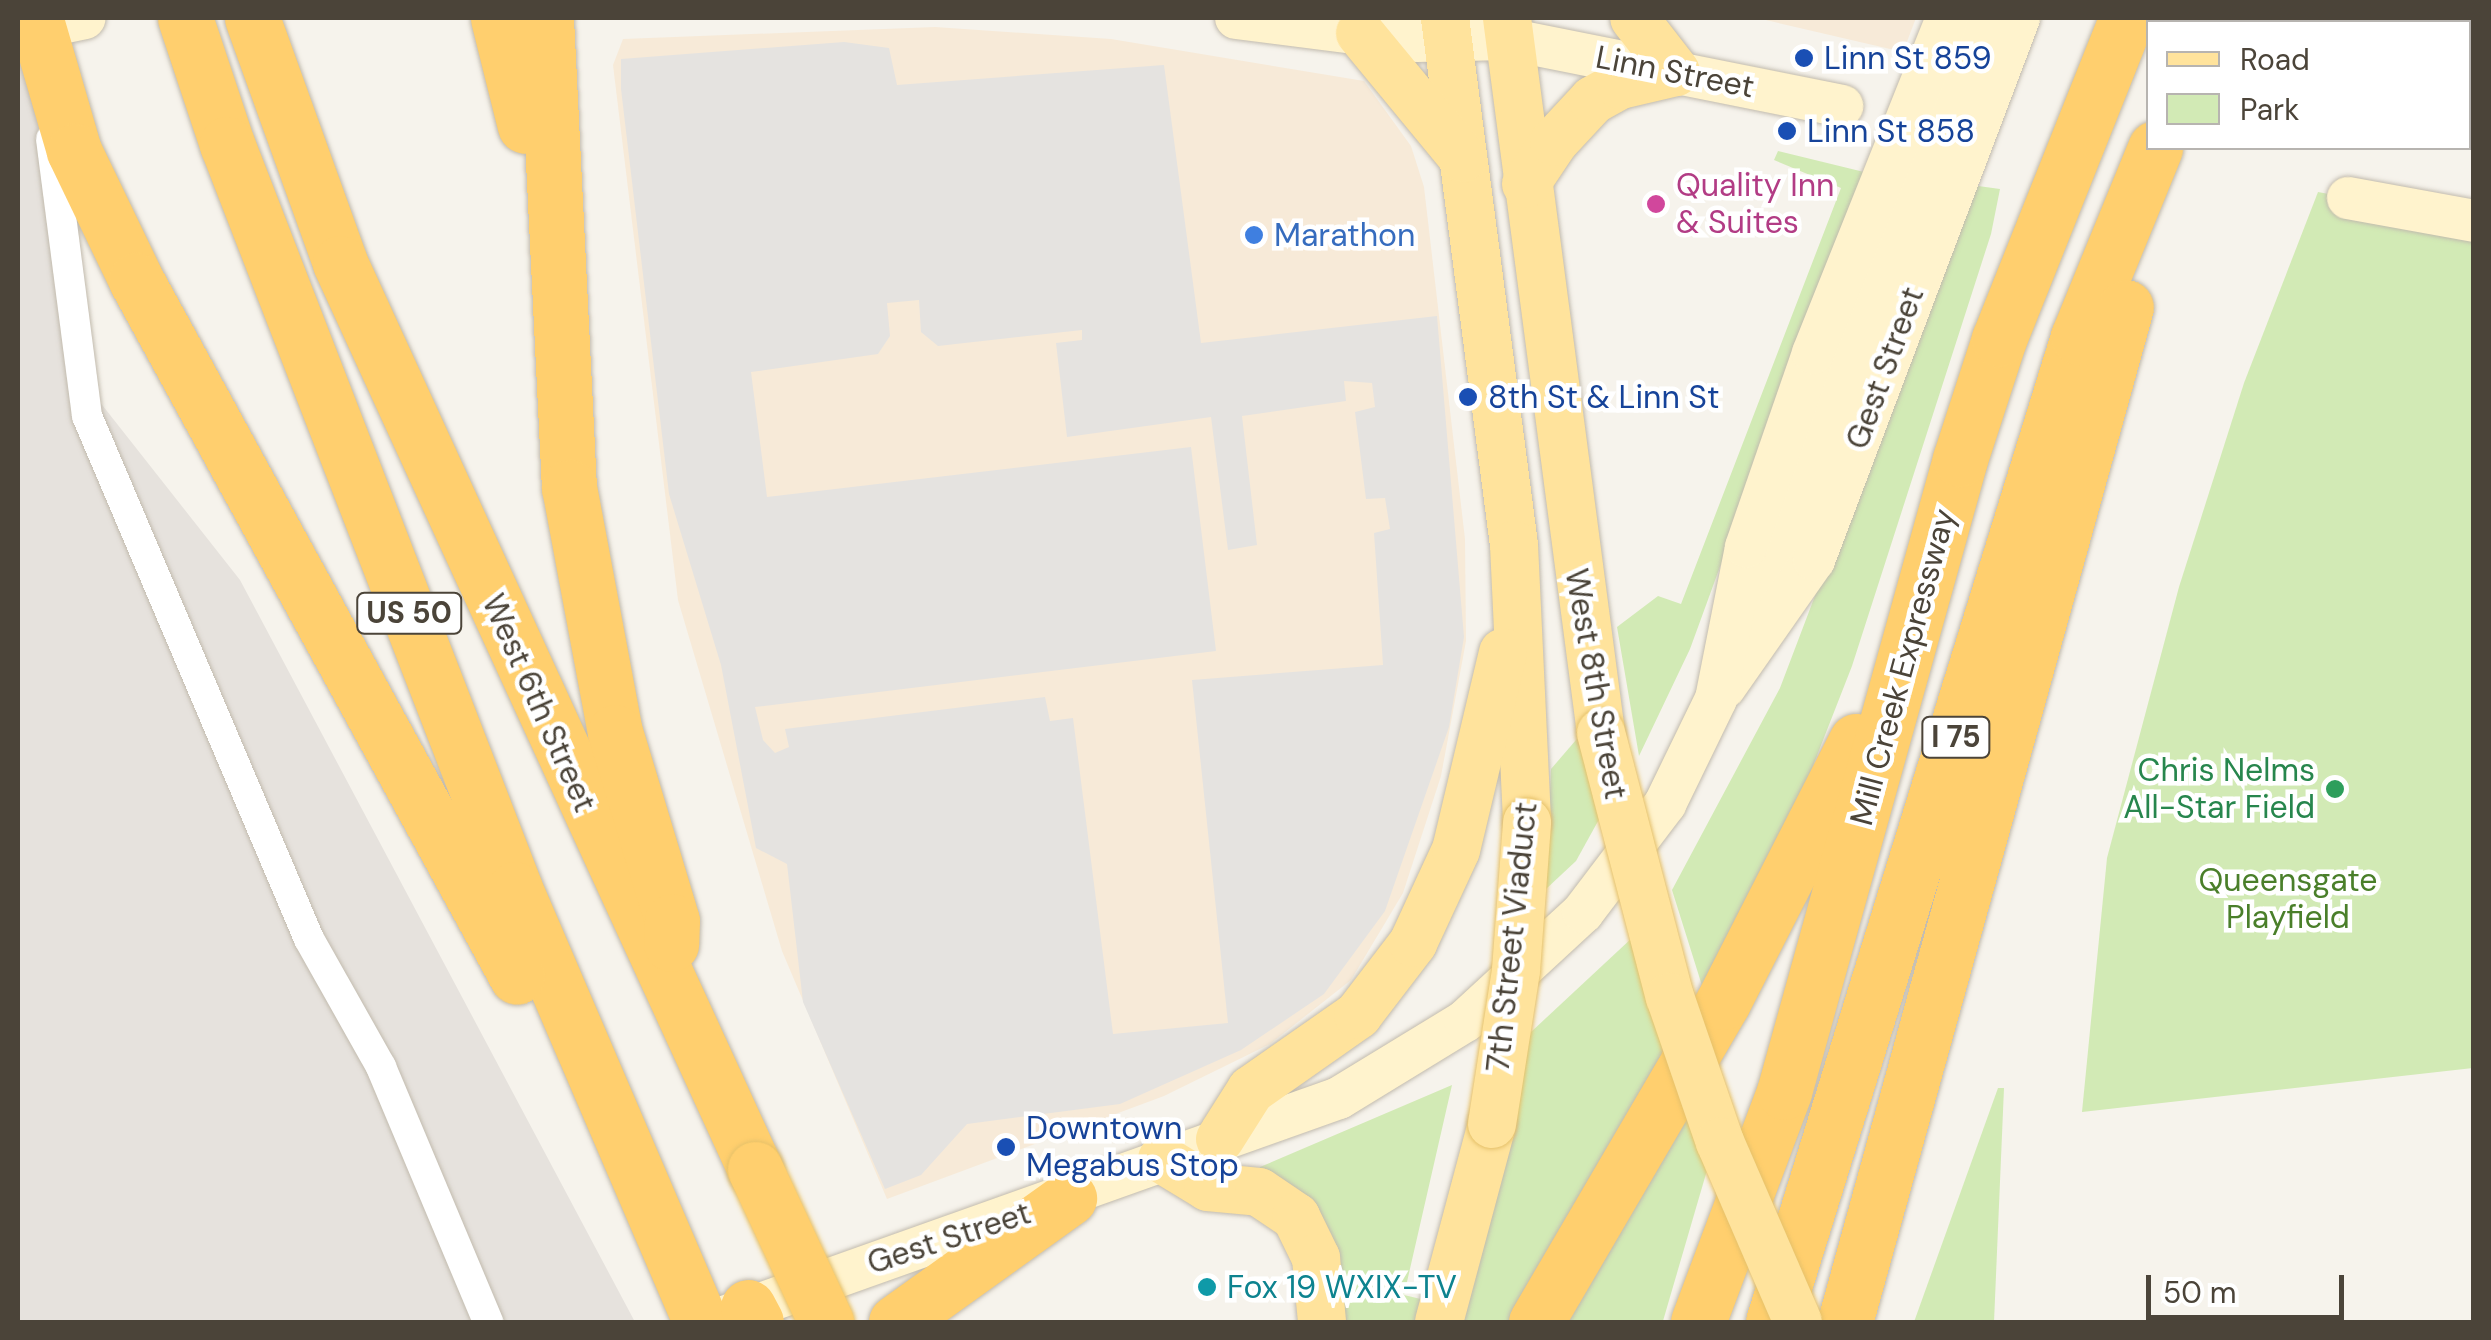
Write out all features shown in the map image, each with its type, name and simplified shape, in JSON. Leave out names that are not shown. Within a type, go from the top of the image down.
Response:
[{"type":"highway","name":"US 50","points":[[185,18],[227,144],[593,1082],[651,1212],[728,1319]]},
{"type":"highway","name":"West 6th Street","points":[[252,18],[340,263],[669,992],[826,1322]]},
{"type":"highway","points":[[498,18],[524,125],[553,182]]},
{"type":"highway","points":[[546,18],[569,487],[616,732],[672,921],[669,992]]},
{"type":"highway","name":"Mill Creek Expressway","points":[[1698,1322],[1784,1092],[1960,458],[2000,339],[2126,18]]},
{"type":"highway","points":[[47,26],[74,151],[136,280],[558,1058],[593,1082]]},
{"type":"highway","points":[[1844,1322],[2146,233],[2152,152]]},
{"type":"highway","name":"Mill Creek Expressway","points":[[1773,1322],[2078,337],[2152,152]]},
{"type":"highway","points":[[1536,1322],[1723,1002],[1854,746],[1924,512],[1960,458]]},
{"type":"highway","points":[[1729,1322],[1784,1092]]},
{"type":"highway","points":[[896,1322],[1068,1198]]},
{"type":"main road","points":[[1526,184],[1554,142],[1594,100],[1620,85],[1676,72],[1634,18]]},
{"type":"main road","points":[[1220,1139],[1250,1090],[1358,1015],[1437,901],[1488,727],[1514,545],[1463,158],[1477,27]]},
{"type":"main road","name":"West 8th Street","points":[[1477,27],[1526,184],[1601,733],[1670,997],[1720,1142],[1798,1322]]},
{"type":"main road","points":[[1360,33],[1463,158]]},
{"type":"main road","name":"7th Street Viaduct","points":[[1439,1322],[1492,1124],[1516,970],[1527,822],[1514,545]]},
{"type":"main road","points":[[1162,1159],[1208,1187],[1259,1192],[1296,1217],[1316,1258],[1322,1322]]},
{"type":"street","name":"Linn Street","points":[[1236,18],[1360,33],[1477,27],[1842,106]]},
{"type":"street","name":"Gest Street","points":[[728,1319],[1068,1198],[1372,1080],[1466,1021],[1532,966],[1637,845],[1690,762],[1716,700],[1746,546],[1813,353],[1947,18]]},
{"type":"street","points":[[1716,700],[1777,558],[1985,18]]},
{"type":"street","name":"Gest Street","points":[[1716,700],[1814,560],[2019,18]]},
{"type":"street","points":[[47,26],[76,373],[87,416],[309,939],[380,1067],[488,1322]]},
{"type":"street","points":[[2348,198],[2474,221]]},
{"type":"shaded area","points":[[18,18],[36,18],[77,373],[240,580],[635,1322],[18,1322]]},
{"type":"shaded area","points":[[1757,18],[1916,18],[1903,52]]},
{"type":"shaded area","points":[[935,27],[1111,39],[1364,81],[1411,146],[1424,187],[1465,539],[1466,641],[1441,776],[1403,893],[1351,980],[1270,1044],[1164,1096],[887,1199],[782,951],[678,600],[613,65],[623,39]]},
{"type":"shaded area","points":[[844,42],[889,48],[897,85],[1164,65],[1201,343],[1437,316],[1464,637],[1449,727],[1385,911],[1324,994],[1241,1050],[1120,1104],[967,1124],[921,1175],[885,1189],[803,1002],[787,864],[756,848],[721,665],[669,494],[621,89],[621,59]],"holes":[[[919,300],[921,332],[938,346],[1082,330],[1082,340],[1056,343],[1067,437],[1211,417],[1228,550],[1257,545],[1242,416],[1346,401],[1344,381],[1372,383],[1375,407],[1355,412],[1366,499],[1385,498],[1390,529],[1374,533],[1383,665],[1192,680],[1228,1023],[1113,1034],[1073,718],[1050,721],[1045,697],[785,729],[789,747],[775,753],[763,740],[755,707],[1216,651],[1191,447],[767,497],[751,372],[878,354],[890,336],[887,303]]]},
{"type":"green space","points":[[1778,151],[1864,172],[1690,649],[1639,756],[1617,627],[1658,596],[1681,604],[1841,188],[1774,160]]},
{"type":"green space","points":[[1971,185],[2000,189],[1991,234],[1852,666],[1802,794],[1704,992],[1672,890],[1780,688]]},
{"type":"green space","name":"Queensgate Playfield","points":[[2318,192],[2473,221],[2473,1068],[2082,1112],[2107,858],[2179,587],[2244,383]]},
{"type":"green space","points":[[1582,733],[1602,814],[1576,861],[1546,889],[1551,769]]},
{"type":"green space","points":[[1633,937],[1670,1051],[1516,1322],[1459,1322],[1531,1032]]},
{"type":"green space","points":[[1452,1085],[1404,1295],[1429,1301],[1424,1322],[1336,1322],[1258,1179],[1260,1167]]},
{"type":"green space","points":[[1998,1088],[2004,1088],[1994,1322],[1914,1322]]},
{"type":"green space","points":[[1685,1102],[1710,1160],[1663,1321],[1557,1322]]},
{"type":"place","name":"Linn St 859","points":[[1804,58]]},
{"type":"place","name":"Linn St 858","points":[[1787,131]]},
{"type":"place","name":"Quality Inn & Suites","points":[[1656,204]]},
{"type":"place","name":"Marathon","points":[[1254,235]]},
{"type":"place","name":"8th St & Linn St","points":[[1468,397]]},
{"type":"place","name":"Chris Nelms All-Star Field","points":[[2335,789]]},
{"type":"place","name":"Downtown Megabus Stop","points":[[1006,1147]]},
{"type":"place","name":"Fox 19 WXIX-TV","points":[[1207,1287]]}]
